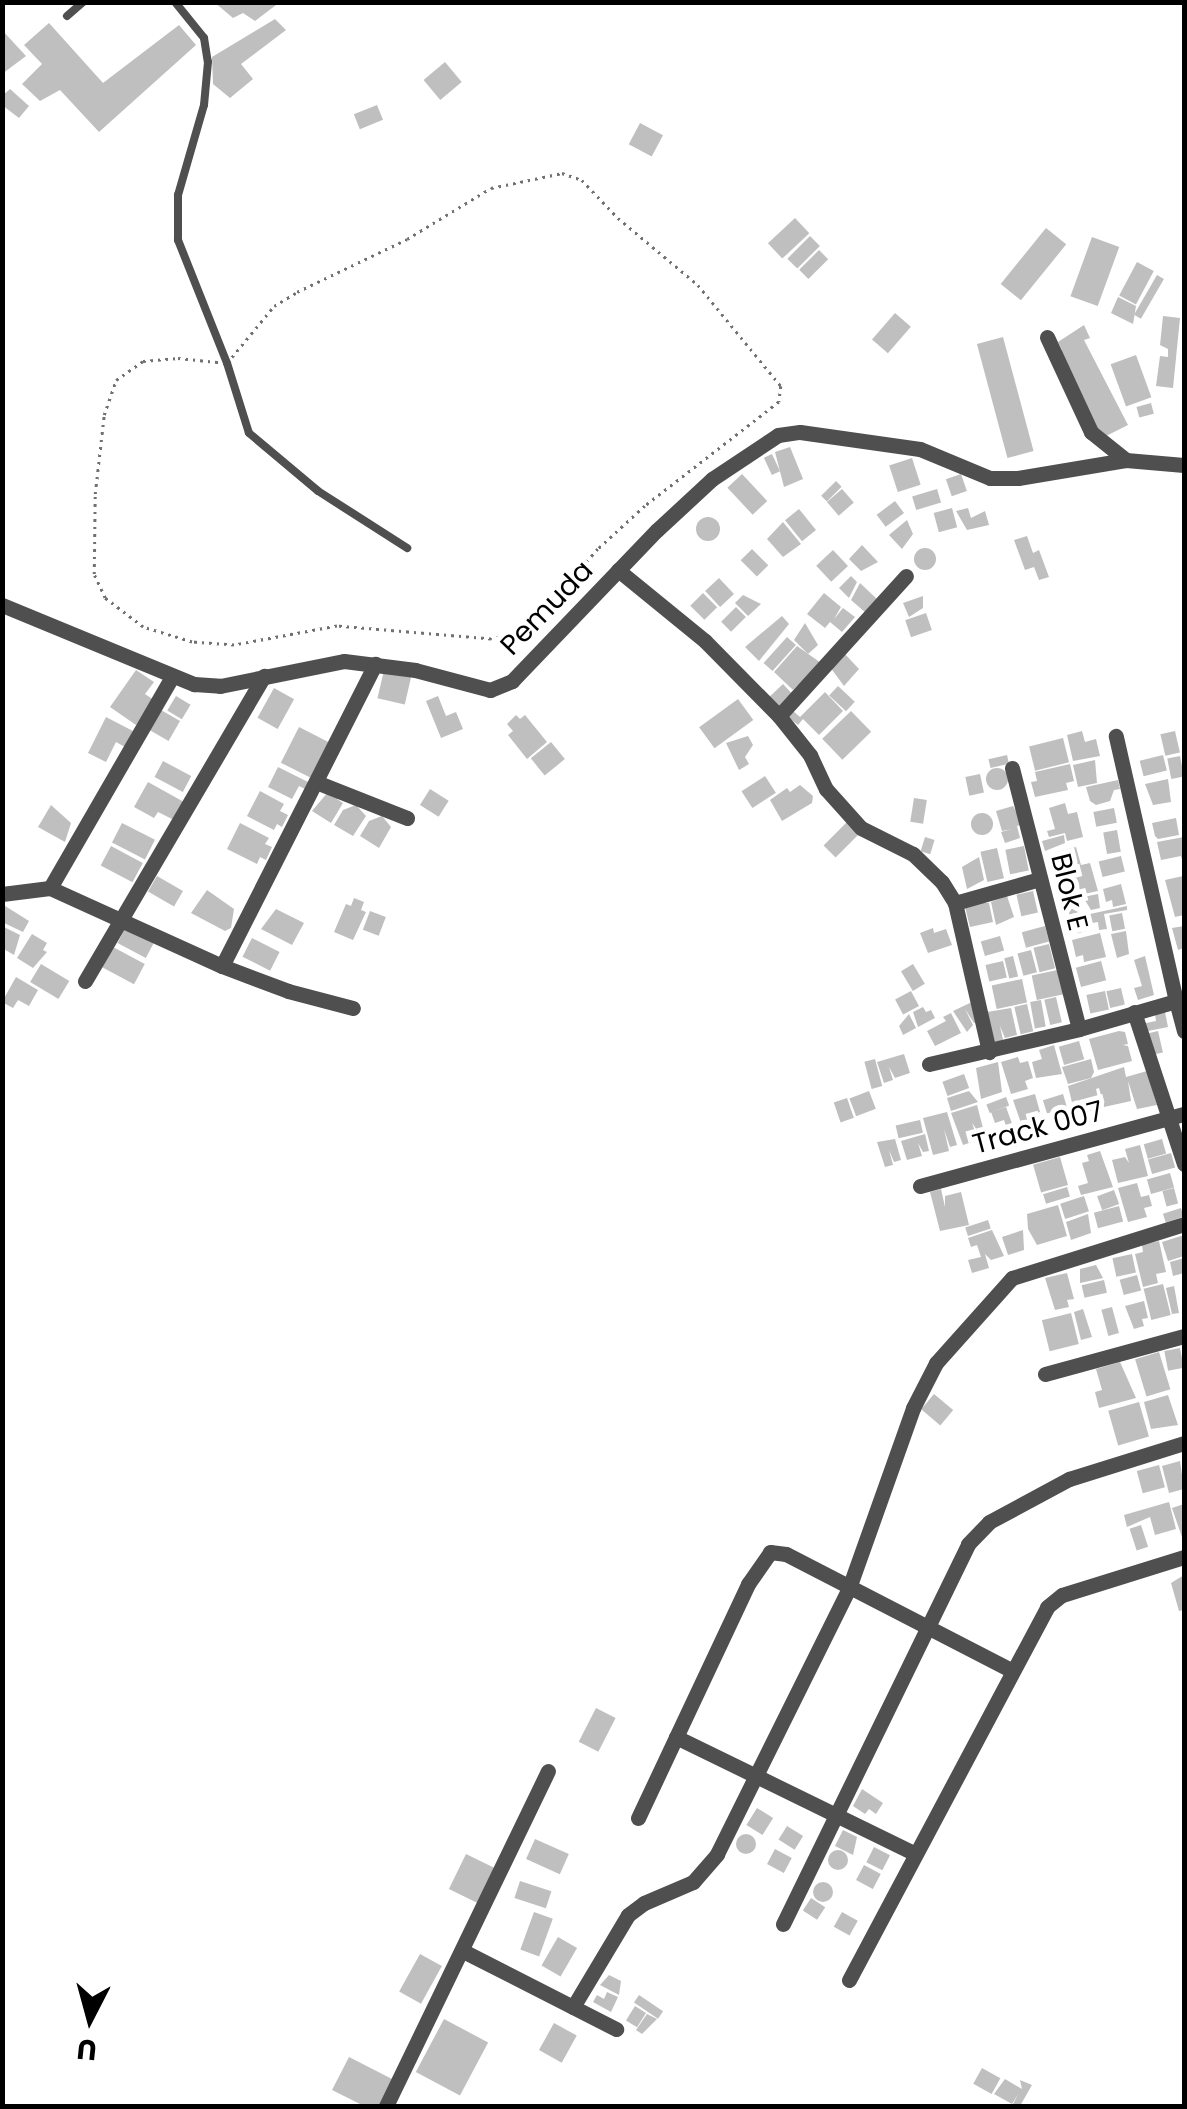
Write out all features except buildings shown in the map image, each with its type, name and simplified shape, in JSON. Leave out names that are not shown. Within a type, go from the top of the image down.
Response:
[{"type":"street","points":[[1047,336],[1091,432],[1126,460],[1184,464]]},
{"type":"street","name":"Pemuda","points":[[2,605],[171,678],[210,686],[330,662],[375,664],[482,689],[499,688],[734,462],[766,440],[789,432],[920,449],[974,474],[1018,478],[1126,460]]},
{"type":"street","points":[[618,570],[705,642],[779,716],[849,816],[868,833],[920,858],[955,903],[989,1052]]},
{"type":"street","points":[[779,716],[906,576]]},
{"type":"street","points":[[330,662],[353,680],[356,702]]},
{"type":"street","points":[[222,966],[375,664]]},
{"type":"street","points":[[85,981],[264,676]]},
{"type":"street","points":[[50,888],[171,678]]},
{"type":"street","points":[[1116,736],[1180,1000],[1184,1031]]},
{"type":"street","name":"Blok E","points":[[1012,768],[1079,1029]]},
{"type":"street","points":[[316,782],[407,818]]},
{"type":"street","points":[[955,903],[1040,879]]},
{"type":"street","points":[[2,894],[50,888],[222,966],[288,991],[353,1008]]},
{"type":"street","points":[[929,1064],[989,1052],[1180,1000]]},
{"type":"street","points":[[1134,1012],[1177,1116],[1184,1164]]},
{"type":"street","name":"Track 007","points":[[920,1186],[1177,1116]]},
{"type":"street","points":[[573,2008],[628,1915],[644,1903],[693,1882],[707,1868],[849,1588],[913,1408],[936,1363],[1012,1278],[1184,1224]]},
{"type":"street","points":[[1045,1374],[1184,1336]]},
{"type":"street","points":[[783,1924],[968,1544],[989,1522],[1069,1479],[1184,1443]]},
{"type":"street","points":[[638,1818],[748,1584],[770,1552],[786,1554],[1011,1670]]},
{"type":"street","points":[[849,1980],[1047,1607],[1062,1596],[1184,1557]]},
{"type":"street","points":[[676,1737],[914,1853]]},
{"type":"street","points":[[386,2106],[548,1771]]},
{"type":"street","points":[[463,1952],[616,2029]]},
{"type":"lane","points":[[67,16],[82,2]]},
{"type":"lane","points":[[175,2],[204,38],[208,62],[204,105],[178,195],[178,240],[227,363],[252,439],[318,490],[407,548]]},
{"type":"path","points":[[227,363],[274,306],[297,292],[407,239],[468,198],[508,183],[551,174],[582,180],[618,218],[698,284],[736,328]]}]
